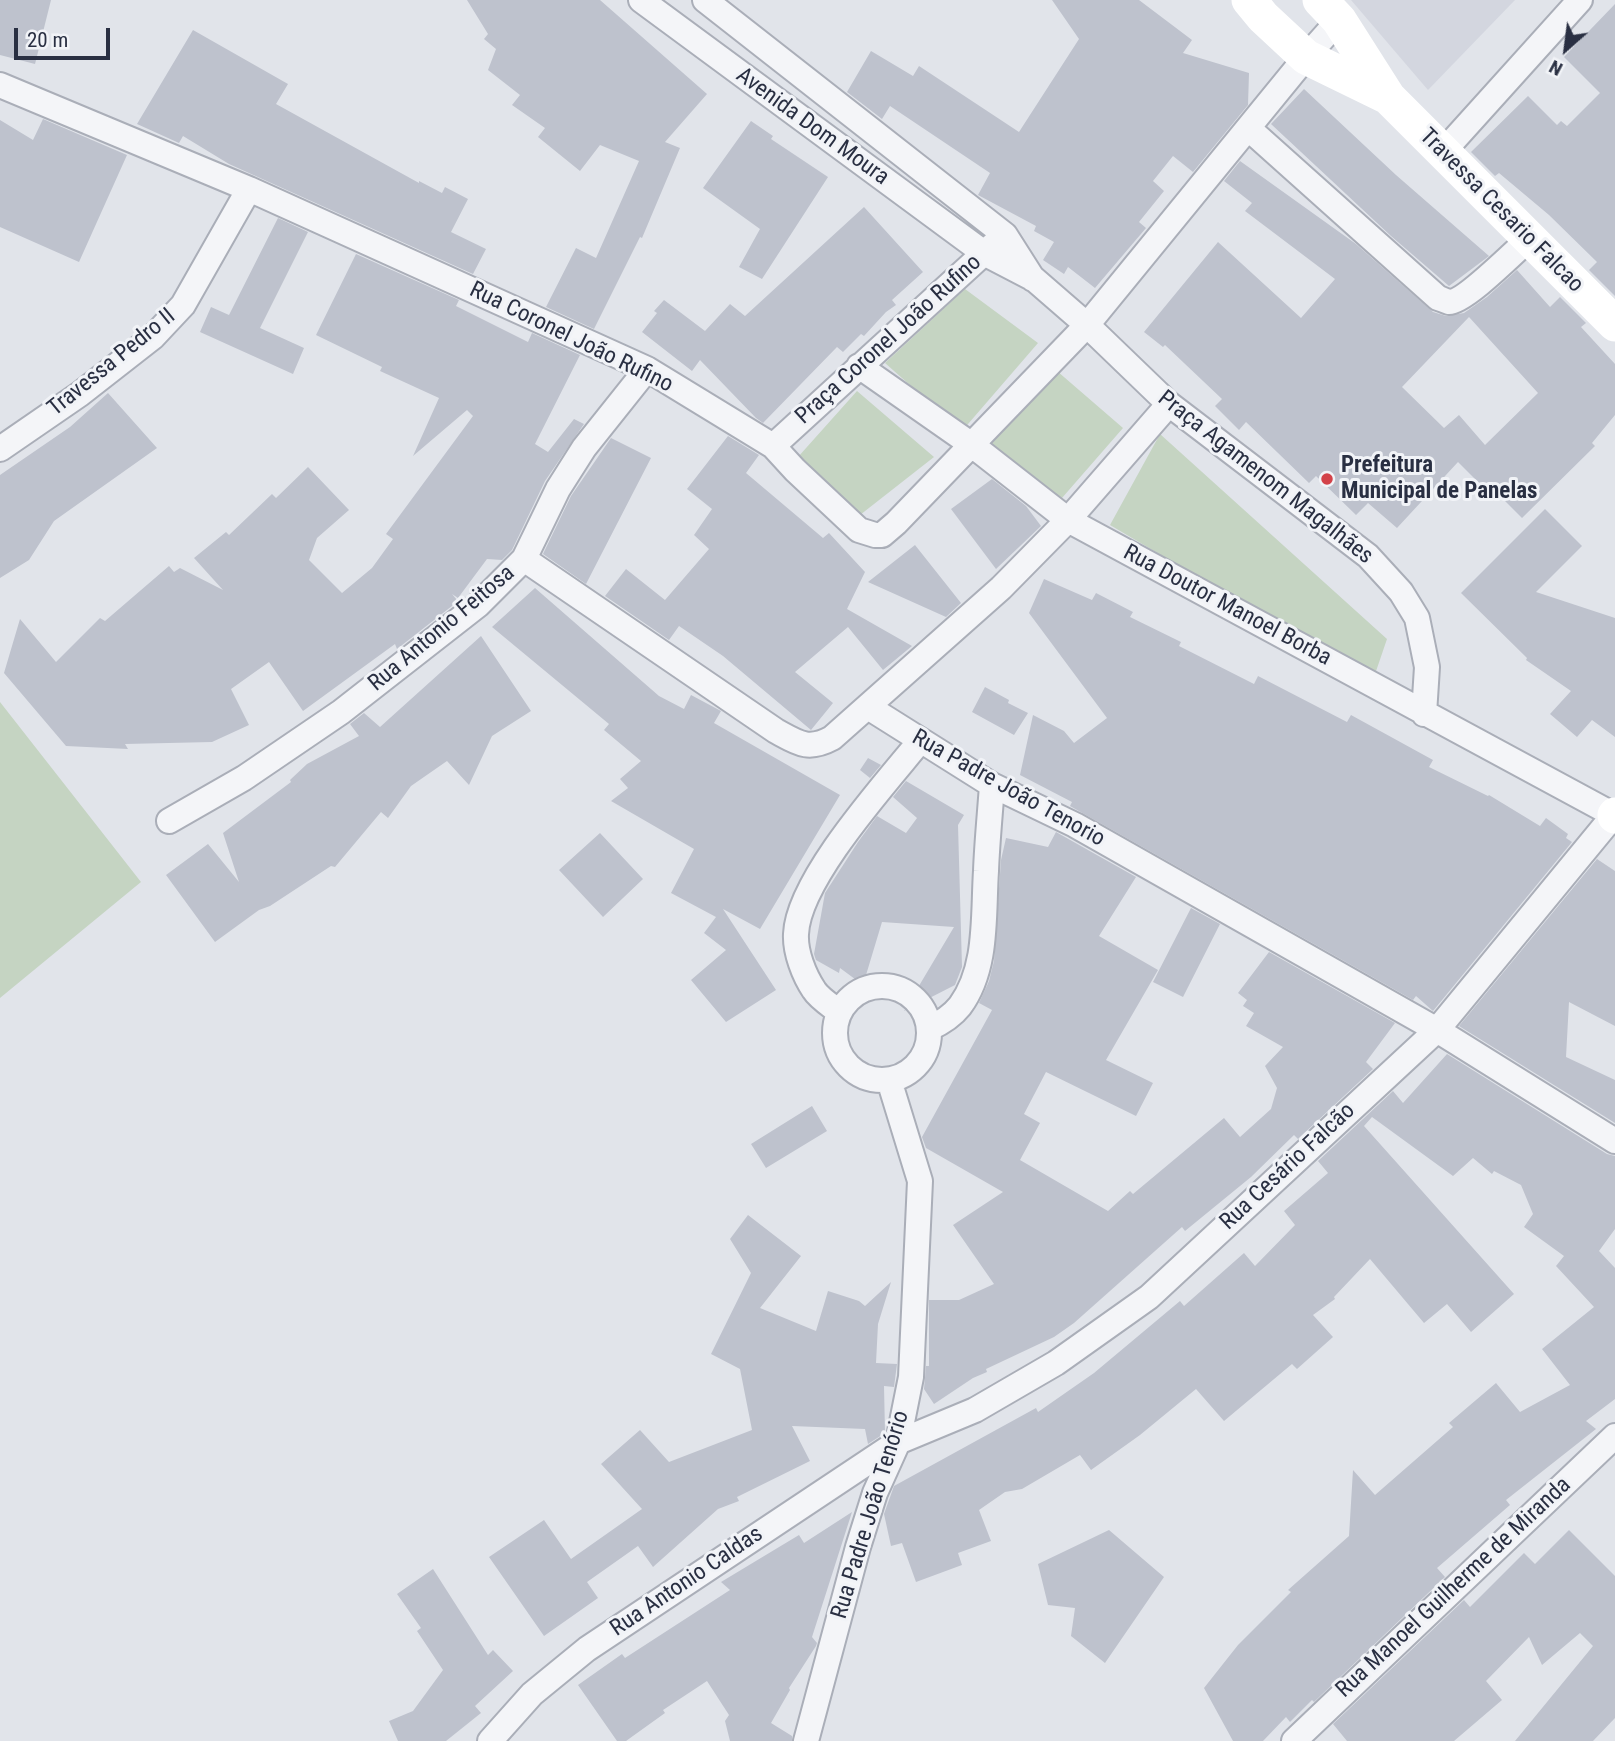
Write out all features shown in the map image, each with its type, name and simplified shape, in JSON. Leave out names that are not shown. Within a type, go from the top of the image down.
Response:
[{"type":"street","name":"Avenida Dom Moura","points":[[641,0],[984,253]]},
{"type":"street","name":"Avenida Dom Moura","points":[[705,0],[1004,234]]},
{"type":"street","name":"Travessa Cesario Falcao","points":[[1249,0],[1263,17],[1306,57],[1388,97]]},
{"type":"street","points":[[1442,153],[1580,0]]},
{"type":"street","name":"Travessa Cesario Falcao","points":[[1329,10],[1388,97],[1615,324]]},
{"type":"street","name":"Rua Coronel João Rufino","points":[[0,85],[249,189],[647,369],[773,446],[859,530],[876,536],[882,535],[896,523],[1087,325],[1306,57],[1329,10]]},
{"type":"street","points":[[712,53],[736,24]]},
{"type":"street","points":[[1248,128],[1438,298],[1449,302],[1459,299],[1529,239]]},
{"type":"street","name":"Travessa Pedro II","points":[[0,449],[80,394],[153,337],[176,313],[202,274],[249,189]]},
{"type":"street","name":"Praça Coronel João Rufino","points":[[773,446],[1004,234]]},
{"type":"street","name":"Praça Agamenom Magalhães","points":[[1004,234],[1034,279]]},
{"type":"street","name":"Praça Agamenom Magalhães","points":[[984,253],[1034,279],[1087,325],[1169,404],[1368,556],[1401,592],[1417,618],[1427,667],[1424,713]]},
{"type":"street","name":"Rua Doutor Manoel Borba","points":[[859,366],[972,445],[1068,520],[1615,815]]},
{"type":"street","name":"Rua Antonio Feitosa","points":[[169,821],[244,778],[341,712],[478,605],[524,559],[558,489],[584,448],[647,369]]},
{"type":"street","points":[[524,559],[776,731],[802,745],[819,745],[832,738],[1001,588],[1068,520],[1169,404]]},
{"type":"street","name":"Rua Padre João Tenorio","points":[[867,707],[992,785],[1075,825],[1437,1030],[1615,1141]]},
{"type":"street","points":[[838,1011],[815,992],[800,961],[796,934],[803,902],[856,818],[920,741]]},
{"type":"street","points":[[930,1028],[944,1021],[959,1008],[978,967],[992,785]]},
{"type":"street","name":"Rua Cesário Falcão","points":[[898,1442],[975,1410],[1056,1363],[1149,1297],[1437,1030],[1615,815]]},
{"type":"street","points":[[890,985],[917,1000],[930,1028],[926,1052],[911,1071],[889,1080],[863,1077],[843,1061],[833,1037],[838,1011],[860,989],[890,985]]},
{"type":"street","name":"Rua Padre João Tenório","points":[[806,1741],[858,1547],[875,1493],[898,1442],[911,1377],[920,1181],[889,1080]]},
{"type":"street","name":"Rua Manoel Guilherme de Miranda","points":[[1303,1738],[1615,1436]]},
{"type":"street","name":"Rua Antonio Caldas","points":[[490,1741],[533,1694],[587,1649],[898,1442]]},
{"type":"shaded area","points":[[1351,0],[1515,0],[1428,90]]},
{"type":"green space","points":[[965,289],[1038,343],[962,431],[885,363]]},
{"type":"green space","points":[[1057,371],[1123,428],[1055,506],[986,448]]},
{"type":"green space","points":[[857,391],[934,457],[860,515],[798,457]]},
{"type":"green space","points":[[1160,434],[1387,639],[1373,680],[1110,525]]},
{"type":"green space","points":[[0,702],[141,882],[0,998]]},
{"type":"building","points":[[0,0],[51,0],[35,64],[0,55]]},
{"type":"building","points":[[467,0],[600,0],[707,94],[665,142],[680,148],[642,238],[640,237],[594,329],[546,307],[576,248],[596,258],[639,161],[600,145],[580,171],[538,137],[545,128],[512,105],[520,95],[488,70],[496,49],[484,39],[488,34]]},
{"type":"building","points":[[1052,0],[1139,0],[1192,40],[1183,53],[1249,73],[1248,105],[1193,172],[1173,156],[1153,181],[1164,191],[1139,222],[1146,228],[1095,288],[1068,267],[1064,274],[1043,260],[1054,242],[1034,231],[1036,226],[978,195],[990,173],[890,106],[882,119],[847,92],[871,51],[913,76],[919,66],[1019,132],[1079,39]]},
{"type":"building","points":[[1615,4],[1615,296],[1589,270],[1597,262],[1549,215],[1499,173],[1495,176],[1471,152],[1528,96],[1557,125],[1561,121],[1567,126],[1600,93],[1564,57]]},
{"type":"building","points":[[193,30],[288,84],[276,104],[419,183],[442,193],[445,187],[468,199],[451,232],[486,249],[473,274],[229,164],[183,136],[179,143],[137,124]]},
{"type":"building","points":[[1304,89],[1396,175],[1489,256],[1449,286],[1391,236],[1271,124]]},
{"type":"building","points":[[43,119],[127,155],[79,262],[0,227],[0,120],[33,140]]},
{"type":"building","points":[[751,121],[773,136],[771,139],[828,177],[762,279],[739,267],[760,229],[703,188]]},
{"type":"building","points":[[1240,161],[1356,244],[1433,312],[1446,316],[1464,313],[1517,270],[1550,307],[1560,297],[1586,323],[1581,327],[1615,364],[1615,415],[1592,443],[1595,446],[1522,518],[1491,487],[1487,491],[1458,462],[1397,528],[1368,503],[1356,515],[1316,476],[1309,483],[1246,422],[1239,430],[1215,406],[1222,399],[1165,345],[1163,347],[1144,332],[1218,242],[1301,318],[1335,279],[1245,211],[1252,203],[1224,181]],"holes":[[[1469,317],[1538,393],[1485,445],[1459,415],[1444,428],[1402,387]]]},
{"type":"building","points":[[864,207],[923,272],[892,300],[896,305],[864,336],[861,334],[843,352],[837,347],[763,423],[700,360],[692,371],[642,332],[664,300],[705,331],[730,304],[745,316]]},
{"type":"building","points":[[278,218],[308,232],[260,328],[304,348],[293,374],[200,332],[211,307],[229,315]]},
{"type":"building","points":[[356,254],[459,300],[456,306],[528,342],[532,333],[580,355],[535,444],[548,452],[574,419],[584,424],[545,481],[512,550],[502,560],[487,559],[458,598],[452,594],[457,600],[452,606],[397,649],[395,644],[303,711],[269,662],[231,689],[249,725],[212,742],[125,744],[128,749],[66,746],[4,673],[20,619],[56,662],[100,618],[105,621],[169,566],[174,572],[180,568],[223,590],[194,558],[226,532],[229,535],[272,494],[276,498],[308,467],[349,510],[317,538],[309,560],[342,593],[372,568],[393,539],[386,534],[473,416],[467,410],[413,456],[439,398],[380,371],[382,367],[316,335]]},
{"type":"building","points":[[108,393],[157,448],[54,521],[29,560],[0,578],[0,475],[70,427]]},
{"type":"building","points":[[728,436],[759,455],[746,473],[823,538],[829,533],[865,572],[847,609],[912,646],[883,670],[848,627],[795,672],[833,703],[811,730],[723,656],[679,626],[669,640],[605,596],[626,569],[665,600],[709,549],[694,535],[712,509],[687,489]]},
{"type":"building","points":[[611,438],[651,458],[586,584],[543,554],[571,496]]},
{"type":"building","points":[[992,479],[1026,506],[1041,526],[996,569],[951,509]]},
{"type":"building","points":[[1545,509],[1582,546],[1536,592],[1615,618],[1615,737],[1592,720],[1577,737],[1550,714],[1571,691],[1526,660],[1527,658],[1461,593]]},
{"type":"building","points":[[915,545],[961,603],[946,617],[868,582]]},
{"type":"building","points":[[1044,579],[1092,600],[1096,593],[1133,612],[1130,617],[1181,642],[1179,646],[1254,684],[1258,676],[1347,722],[1351,715],[1433,760],[1429,767],[1489,795],[1540,826],[1546,818],[1568,834],[1566,838],[1572,842],[1433,1011],[1416,996],[1413,1000],[1070,806],[1072,802],[1020,775],[1033,715],[1064,731],[1074,743],[1107,718],[1029,613]]},
{"type":"building","points":[[535,588],[659,696],[684,709],[691,695],[721,711],[714,723],[840,795],[760,929],[723,909],[776,990],[726,1022],[691,980],[726,950],[704,933],[716,917],[671,893],[694,849],[611,801],[628,788],[620,779],[641,761],[604,730],[609,724],[492,627]]},
{"type":"building","points":[[481,636],[531,711],[492,736],[469,785],[447,761],[411,786],[388,818],[381,812],[335,867],[331,866],[270,906],[259,910],[215,942],[166,875],[208,844],[239,882],[223,833],[291,782],[307,764],[359,736],[350,724],[364,713],[380,727]]},
{"type":"building","points":[[985,687],[1028,713],[1014,735],[972,712]]},
{"type":"building","points":[[868,758],[881,765],[870,778],[860,770]]},
{"type":"building","points":[[906,781],[964,815],[958,825],[962,967],[955,985],[904,1011],[954,927],[882,922],[863,985],[840,968],[839,973],[816,960],[814,954],[825,893],[877,816],[906,833],[917,818],[893,797]]},
{"type":"building","points":[[1056,832],[1136,877],[1099,936],[1158,970],[1106,1060],[1153,1083],[1136,1116],[1046,1072],[1024,1114],[1040,1123],[1020,1160],[1108,1211],[1130,1191],[1133,1194],[1224,1118],[1240,1137],[1271,1109],[1277,1088],[1265,1066],[1283,1047],[1246,1026],[1254,1013],[1243,1006],[1247,1000],[1238,993],[1269,952],[1395,1023],[1366,1062],[1373,1069],[1298,1139],[1294,1135],[1251,1177],[1185,1231],[1182,1227],[1074,1323],[1054,1337],[986,1369],[987,1372],[934,1404],[924,1389],[926,1366],[929,1366],[929,1300],[959,1300],[994,1284],[953,1225],[1003,1192],[926,1148],[922,1137],[992,1010],[979,1003],[994,961],[1001,860],[1006,838],[1048,847]]},
{"type":"building","points":[[600,833],[643,879],[603,917],[559,870]]},
{"type":"building","points":[[1597,859],[1615,871],[1615,1026],[1569,1002],[1566,1057],[1615,1080],[1615,1123],[1459,1026]]},
{"type":"building","points":[[1191,908],[1220,924],[1183,997],[1153,982]]},
{"type":"building","points":[[1447,1054],[1607,1154],[1615,1156],[1615,1229],[1599,1251],[1615,1268],[1615,1399],[1586,1421],[1596,1429],[1506,1500],[1510,1505],[1437,1568],[1445,1577],[1314,1702],[1312,1700],[1290,1722],[1286,1717],[1263,1741],[1233,1741],[1204,1688],[1238,1645],[1291,1592],[1288,1590],[1349,1536],[1353,1470],[1375,1495],[1453,1427],[1449,1423],[1496,1383],[1520,1412],[1570,1385],[1542,1349],[1594,1307],[1556,1266],[1564,1256],[1524,1227],[1533,1214],[1521,1185],[1494,1171],[1492,1174],[1473,1158],[1453,1176],[1372,1117],[1364,1126],[1514,1294],[1471,1332],[1447,1304],[1424,1323],[1370,1259],[1335,1299],[1313,1315],[1333,1337],[1297,1369],[1292,1364],[1224,1421],[1196,1389],[1140,1435],[1091,1470],[1080,1455],[1022,1489],[1005,1492],[979,1510],[991,1541],[958,1553],[962,1565],[916,1582],[902,1543],[891,1546],[884,1514],[894,1486],[1036,1408],[1038,1412],[1094,1373],[1180,1301],[1184,1306],[1244,1253],[1255,1266],[1295,1225],[1284,1211],[1328,1173],[1318,1161],[1393,1091],[1403,1103]]},
{"type":"building","points":[[812,1106],[827,1131],[766,1168],[751,1144]]},
{"type":"building","points":[[748,1215],[801,1256],[760,1308],[816,1331],[828,1291],[859,1301],[865,1306],[891,1282],[878,1324],[876,1363],[897,1364],[894,1387],[884,1386],[885,1433],[868,1444],[865,1429],[792,1426],[810,1461],[737,1497],[739,1501],[718,1509],[653,1567],[638,1546],[587,1582],[598,1598],[544,1636],[489,1557],[544,1520],[571,1559],[642,1509],[601,1464],[640,1430],[669,1462],[752,1430],[740,1369],[711,1354],[751,1273],[730,1239]]},
{"type":"building","points":[[852,1512],[812,1637],[817,1643],[816,1646],[789,1688],[771,1723],[792,1736],[792,1741],[730,1741],[725,1721],[729,1715],[707,1681],[663,1710],[665,1713],[626,1741],[617,1741],[578,1685],[622,1654],[625,1658],[730,1590],[721,1582],[799,1535],[804,1543]]},
{"type":"building","points":[[1109,1530],[1164,1577],[1105,1663],[1071,1636],[1075,1608],[1048,1605],[1038,1564]]},
{"type":"building","points":[[1569,1530],[1615,1576],[1615,1718],[1593,1741],[1515,1741],[1593,1646],[1580,1633],[1542,1665],[1529,1637],[1486,1681],[1502,1700],[1454,1741],[1347,1741],[1333,1724],[1464,1600],[1470,1607],[1524,1553],[1535,1564]]},
{"type":"building","points":[[433,1569],[488,1655],[493,1650],[513,1671],[475,1706],[481,1713],[446,1741],[398,1741],[389,1721],[413,1711],[443,1670],[417,1631],[421,1628],[397,1594]]},
{"type":"place","name":"Prefeitura Municipal de Panelas","points":[[1327,479]]}]
